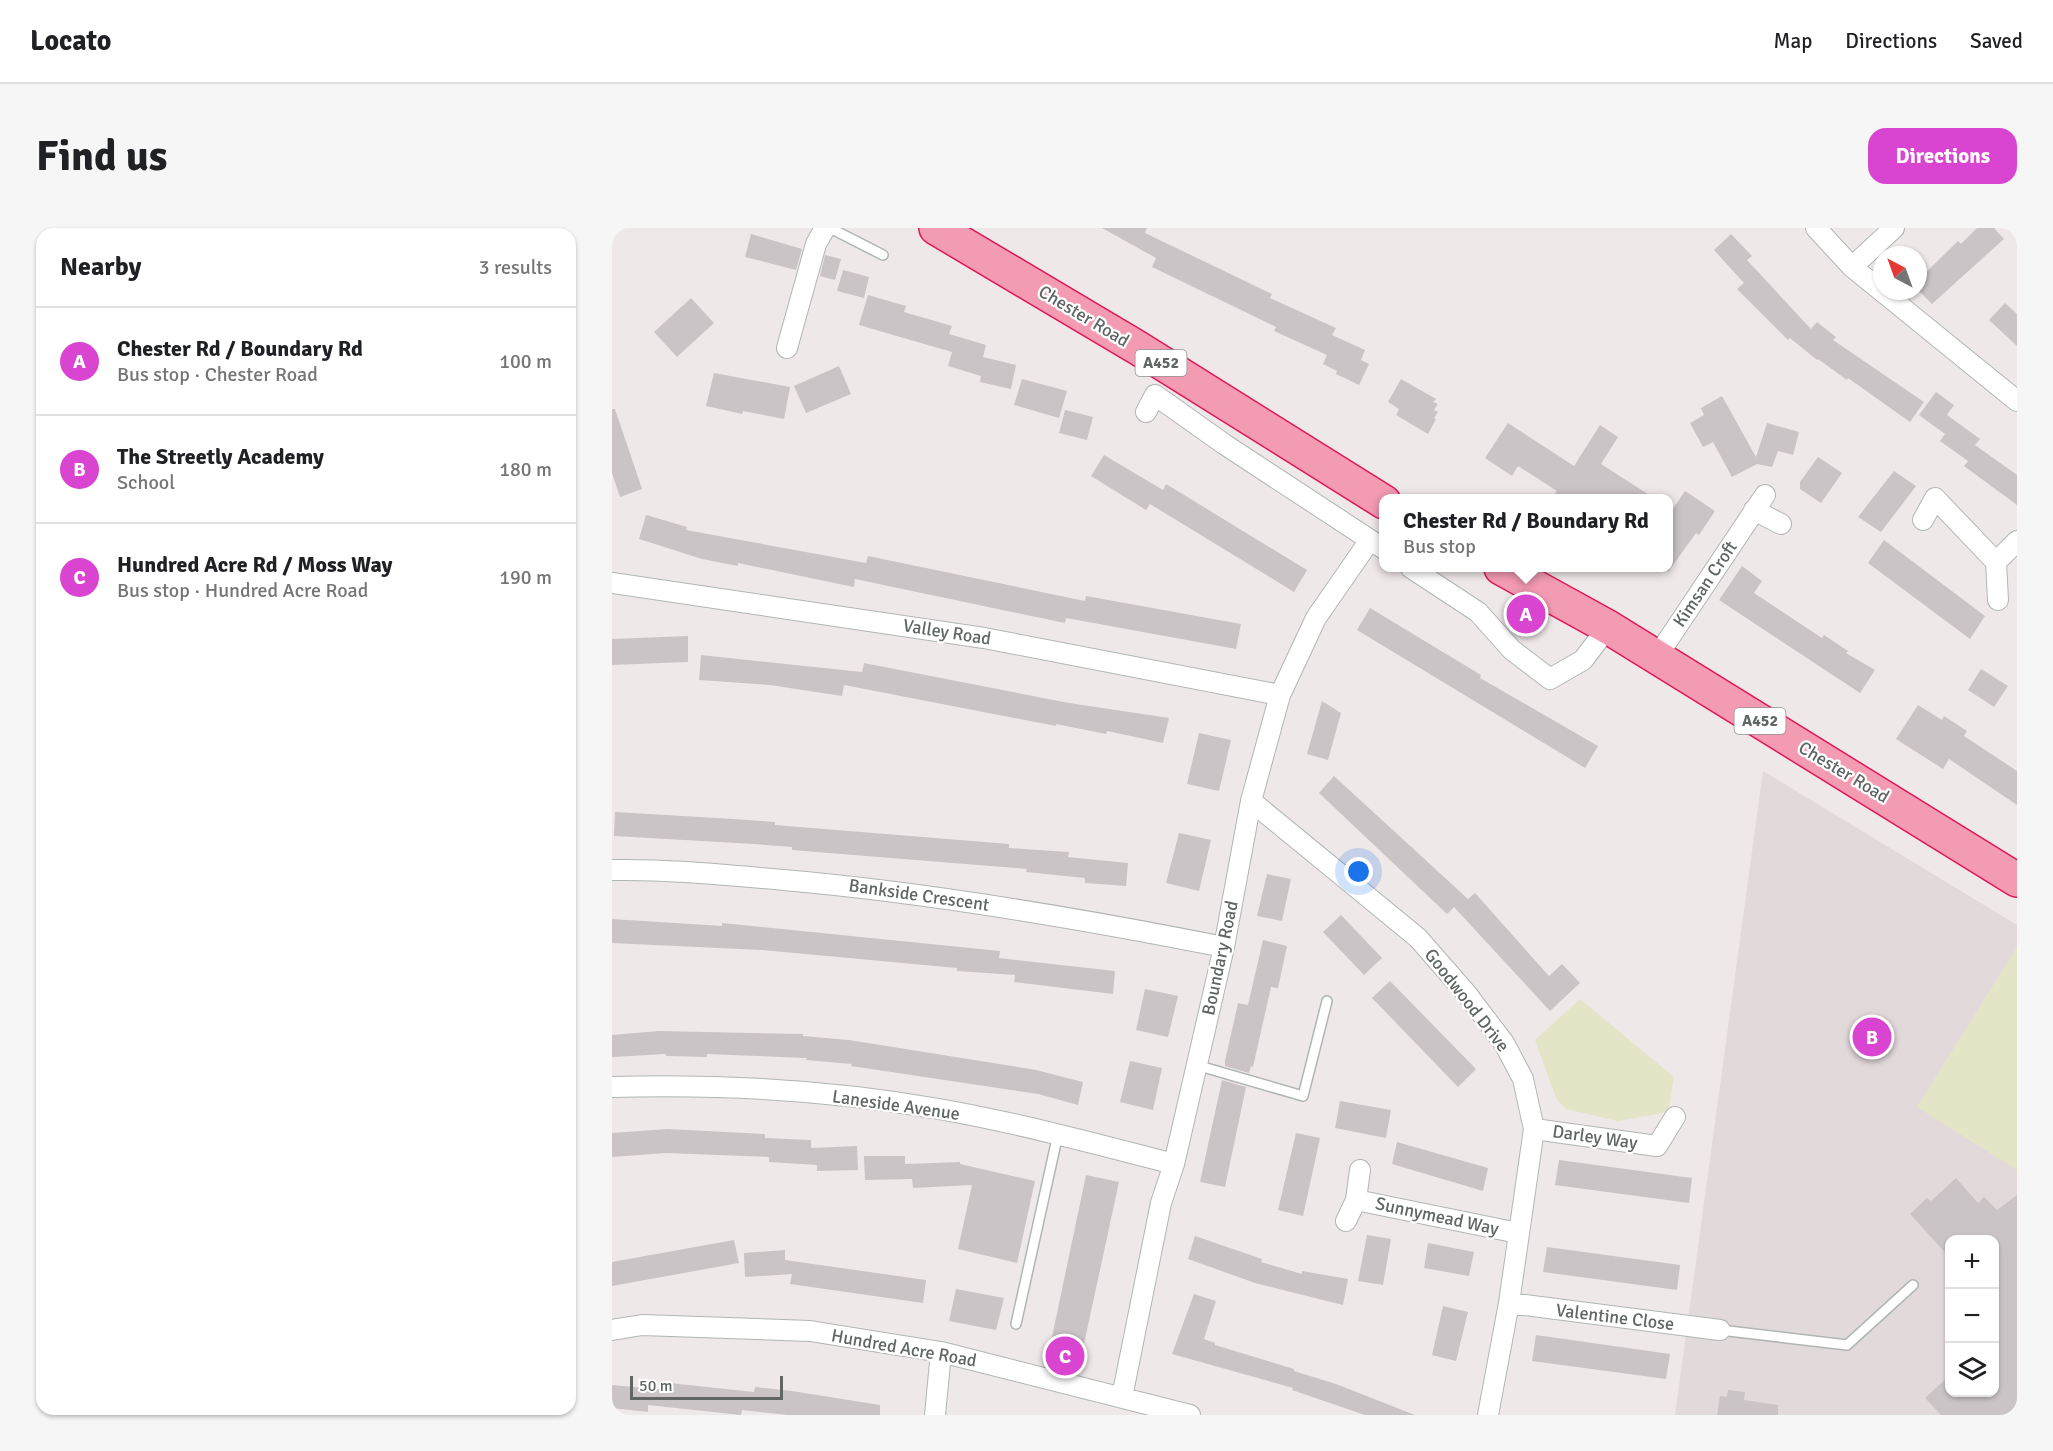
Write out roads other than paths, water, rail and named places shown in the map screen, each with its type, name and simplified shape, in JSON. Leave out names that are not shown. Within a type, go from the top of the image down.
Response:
[{"type":"highway","name":"Chester Road","points":[[936,228],[1138,348],[1379,499]]},
{"type":"highway","name":"Chester Road","points":[[1510,572],[1608,627],[2017,880]]},
{"type":"street","points":[[787,348],[816,244],[828,228]]},
{"type":"street","points":[[1816,228],[1852,267],[2017,401]]},
{"type":"street","points":[[1852,267],[1894,228]]},
{"type":"street","points":[[1146,412],[1155,395],[1224,444],[1377,545]]},
{"type":"street","points":[[1923,520],[1935,498],[1996,562],[1998,600]]},
{"type":"street","name":"Kimsan Croft","points":[[1656,658],[1760,503],[1781,524]]},
{"type":"street","points":[[1996,562],[2017,541]]},
{"type":"street","name":"Boundary Road","points":[[1122,1397],[1161,1203],[1174,1164],[1224,947],[1251,801],[1280,695],[1316,618],[1377,545]]},
{"type":"street","points":[[1418,572],[1478,612],[1512,650],[1550,679],[1583,660],[1608,627]]},
{"type":"street","name":"Valley Road","points":[[612,583],[984,638],[1280,695]]},
{"type":"street","name":"Goodwood Drive","points":[[1251,801],[1418,938],[1466,993],[1504,1042],[1524,1079],[1534,1129],[1509,1303],[1488,1415]]},
{"type":"street","name":"Bankside Crescent","points":[[612,870],[667,869],[857,886],[1062,915],[1224,947]]},
{"type":"street","name":"Laneside Avenue","points":[[612,1087],[692,1084],[803,1092],[939,1109],[1058,1134],[1174,1164]]},
{"type":"street","name":"Darley Way","points":[[1534,1129],[1657,1146],[1675,1117]]},
{"type":"street","name":"Sunnymead Way","points":[[1346,1221],[1356,1200],[1360,1170]]},
{"type":"street","name":"Sunnymead Way","points":[[1356,1200],[1518,1233]]},
{"type":"street","name":"Valentine Close","points":[[1509,1303],[1720,1330]]},
{"type":"street","name":"Hundred Acre Road","points":[[612,1330],[642,1325],[810,1331],[941,1352],[1190,1415]]},
{"type":"street","points":[[935,1415],[941,1352]]},
{"type":"lane","points":[[828,228],[883,255]]},
{"type":"lane","points":[[1196,1065],[1303,1096],[1327,1001]]},
{"type":"lane","points":[[1016,1323],[1058,1134]]},
{"type":"lane","points":[[1720,1330],[1847,1345],[1913,1285]]},
{"type":"place","name":"Chester Rd / Boundary Rd","points":[[1526,614]]},
{"type":"place","name":"The Streetly Academy","points":[[1872,1037]]},
{"type":"place","name":"Hundred Acre Rd / Moss Way","points":[[1065,1356]]}]
